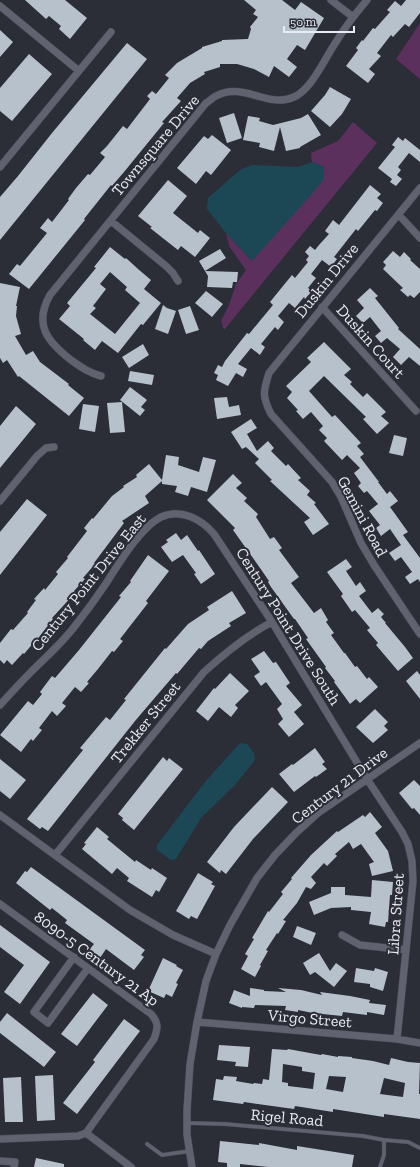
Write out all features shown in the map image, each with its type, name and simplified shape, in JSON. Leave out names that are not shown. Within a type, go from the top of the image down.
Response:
[{"type":"street","points":[[331,0],[353,17]]},
{"type":"street","name":"Townsquare Drive","points":[[101,376],[88,372],[54,346],[47,337],[43,318],[46,302],[50,295],[206,103],[216,96],[226,92],[236,91],[248,93],[265,99],[286,100],[294,97],[303,91],[318,72],[336,41],[366,0]]},
{"type":"street","points":[[0,6],[79,71]]},
{"type":"street","points":[[0,167],[111,32]]},
{"type":"street","name":"Duskin Drive","points":[[264,395],[269,373],[420,188]]},
{"type":"street","points":[[399,214],[420,238]]},
{"type":"street","points":[[110,221],[166,266],[178,281]]},
{"type":"street","name":"Duskin Court","points":[[322,308],[416,411]]},
{"type":"street","name":"Gemini Road","points":[[264,395],[266,404],[271,414],[332,482],[341,497],[361,543],[420,634]]},
{"type":"street","points":[[0,501],[37,456],[46,448],[54,447]]},
{"type":"street","name":"Century Point Drive South","points":[[167,515],[179,513],[188,515],[197,519],[208,527],[214,534],[272,622],[367,779]]},
{"type":"street","name":"Century Point Drive East","points":[[0,705],[62,641],[146,528],[160,517],[167,515]]},
{"type":"street","name":"Trekker Street","points":[[55,855],[204,672],[222,656],[272,622]]},
{"type":"street","name":"Century 21 Drive","points":[[192,1167],[187,1135],[190,1064],[206,981],[216,954],[230,925],[257,878],[275,855],[296,833],[318,813],[420,743]]},
{"type":"street","name":"Libra Street","points":[[367,779],[402,832],[408,844],[412,861],[413,882],[397,1039]]},
{"type":"street","points":[[0,815],[140,917],[173,935],[216,954]]},
{"type":"street","name":"8090-5 Century 21 Ap","points":[[0,904],[74,957],[157,1020],[157,1029],[154,1039],[86,1133]]},
{"type":"street","points":[[342,935],[360,945],[406,950]]},
{"type":"street","points":[[74,957],[34,1012],[48,1023],[88,968]]},
{"type":"street","name":"Virgo Street","points":[[198,1022],[397,1039],[420,1043]]},
{"type":"street","points":[[0,1139],[78,1136],[86,1133],[131,1167]]},
{"type":"street","points":[[0,1161],[14,1162],[14,1167]]},
{"type":"lane","name":"Rigel Road","points":[[187,1122],[363,1136],[408,1142],[420,1148]]},
{"type":"lane","points":[[380,1167],[384,1155],[384,1140]]},
{"type":"lane","points":[[147,1144],[162,1156],[190,1151]]},
{"type":"shaded area","points":[[420,23],[420,79],[396,59]]},
{"type":"shaded area","points":[[353,122],[377,143],[224,330],[221,321],[229,305],[236,284],[246,270],[229,246],[226,233],[251,260],[324,167],[312,162],[311,153],[338,141]]},
{"type":"water","points":[[312,162],[324,167],[324,179],[252,261],[226,233],[207,209],[208,198],[240,170],[252,165],[298,167]]},
{"type":"water","points":[[240,743],[247,744],[254,753],[255,760],[235,785],[201,818],[176,859],[171,860],[157,850],[157,845],[205,782]]},
{"type":"building","points":[[25,0],[65,0],[87,18],[70,39],[59,29],[61,26],[49,16],[46,19]]},
{"type":"building","points":[[244,0],[282,0],[295,10],[301,2],[324,18],[305,50],[297,45],[287,59],[297,67],[289,77],[274,66],[269,77],[254,69],[237,64],[220,64],[220,67],[204,72],[205,74],[190,83],[177,98],[181,101],[162,122],[164,123],[124,172],[112,186],[111,185],[84,219],[85,220],[29,289],[9,274],[17,264],[20,266],[47,233],[40,228],[48,218],[52,222],[69,200],[68,199],[76,188],[88,174],[90,175],[105,157],[100,153],[123,126],[127,129],[150,99],[147,96],[152,91],[156,94],[169,78],[165,75],[177,63],[202,47],[222,40],[248,39],[251,29],[250,27],[258,17],[253,14],[256,10]]},
{"type":"building","points":[[406,0],[420,0],[420,13],[409,27],[405,24],[393,37],[391,35],[377,53],[381,56],[369,69],[375,74],[368,83],[346,66],[358,50],[356,48],[362,40],[363,41],[373,28],[375,29],[390,12],[387,10],[395,1],[401,6]]},
{"type":"building","points":[[0,30],[13,42],[0,57]]},
{"type":"building","points":[[127,43],[147,59],[0,240],[0,197]]},
{"type":"building","points":[[29,54],[52,74],[12,121],[0,111],[0,88]]},
{"type":"building","points":[[330,87],[351,99],[342,114],[330,127],[311,111]]},
{"type":"building","points":[[234,113],[242,138],[227,143],[219,118]]},
{"type":"building","points":[[308,114],[321,135],[300,148],[286,151],[280,127],[274,151],[259,147],[260,143],[243,140],[248,116],[260,118],[259,121],[273,125],[301,118]]},
{"type":"building","points":[[212,135],[231,150],[211,175],[206,171],[196,184],[177,168],[204,136],[208,139]]},
{"type":"building","points":[[398,137],[403,141],[405,138],[420,150],[420,162],[409,153],[398,167],[401,170],[397,175],[402,179],[396,186],[390,182],[392,179],[378,168],[395,147],[392,145]]},
{"type":"building","points":[[168,180],[187,196],[173,213],[198,233],[200,230],[210,238],[195,257],[181,246],[178,250],[150,228],[152,227],[138,216]]},
{"type":"building","points":[[370,185],[381,194],[377,198],[383,203],[377,211],[375,210],[358,231],[356,229],[334,257],[337,259],[331,267],[322,260],[311,274],[316,278],[308,288],[312,291],[305,299],[304,297],[295,308],[289,303],[278,316],[284,322],[278,330],[275,327],[261,344],[265,347],[260,355],[251,348],[238,364],[247,369],[243,377],[236,373],[228,386],[216,380],[218,375],[214,373],[218,365],[222,367],[247,333],[249,334],[273,305],[270,302],[292,275],[295,278],[308,262],[306,260],[309,256],[305,252],[310,246],[315,250],[329,234],[325,231],[333,220],[339,225]]},
{"type":"building","points":[[110,247],[125,259],[126,258],[151,280],[144,289],[161,303],[143,325],[141,324],[118,353],[102,341],[95,350],[59,319],[70,306],[67,303],[96,268],[94,267]],"holes":[[[110,272],[127,287],[125,290],[140,303],[115,334],[90,314],[96,308],[93,306],[106,289],[100,284]]]},
{"type":"building","points":[[220,249],[226,258],[205,271],[199,261]]},
{"type":"building","points":[[393,251],[400,257],[404,252],[420,269],[420,292],[414,298],[410,295],[408,297],[400,290],[403,288],[383,269],[386,265],[383,262]]},
{"type":"building","points":[[205,271],[238,272],[237,282],[233,282],[232,288],[207,287],[208,276]]},
{"type":"building","points":[[0,283],[20,287],[16,306],[16,316],[21,334],[15,336],[26,355],[33,351],[40,362],[69,384],[68,385],[84,398],[69,416],[19,376],[18,377],[7,360],[3,363],[0,358]]},
{"type":"building","points":[[370,288],[378,296],[375,298],[399,328],[398,329],[420,349],[420,366],[409,357],[401,365],[393,357],[400,349],[387,338],[381,343],[375,336],[381,331],[370,317],[363,323],[356,316],[364,308],[357,300]]},
{"type":"building","points":[[206,291],[223,304],[212,317],[195,303]]},
{"type":"building","points":[[163,305],[176,311],[168,334],[155,329]]},
{"type":"building","points":[[190,306],[199,330],[186,334],[178,310]]},
{"type":"building","points":[[324,342],[351,369],[344,375],[352,382],[350,384],[363,397],[367,393],[386,412],[381,416],[389,423],[377,434],[363,419],[366,417],[324,376],[309,391],[332,417],[335,415],[361,443],[357,446],[364,454],[360,457],[387,494],[390,491],[398,501],[390,507],[408,532],[403,535],[420,558],[420,582],[418,579],[410,584],[405,577],[412,572],[401,557],[395,561],[389,553],[401,545],[390,529],[381,536],[376,528],[380,525],[369,511],[378,504],[367,491],[364,493],[358,486],[361,483],[354,473],[360,468],[347,455],[342,460],[324,441],[327,438],[319,430],[323,426],[311,412],[303,419],[296,411],[298,410],[287,398],[292,392],[286,386],[311,362],[307,358]]},
{"type":"building","points":[[143,344],[149,355],[129,368],[122,357]]},
{"type":"building","points":[[130,371],[154,375],[152,385],[128,381]]},
{"type":"building","points":[[130,387],[147,400],[141,407],[145,410],[140,416],[120,400]]},
{"type":"building","points":[[227,397],[229,407],[239,405],[241,415],[217,419],[214,398]]},
{"type":"building","points":[[122,402],[125,432],[110,433],[107,403]]},
{"type":"building","points":[[83,404],[99,406],[95,432],[79,429]]},
{"type":"building","points":[[16,406],[36,424],[0,468],[0,426]]},
{"type":"building","points":[[251,419],[257,428],[247,434],[257,451],[268,441],[274,448],[271,451],[286,466],[288,464],[301,478],[298,480],[310,491],[307,495],[316,503],[314,504],[329,524],[313,535],[304,522],[310,518],[270,481],[272,480],[255,463],[259,459],[246,447],[242,449],[231,432]]},
{"type":"building","points":[[394,435],[407,438],[403,456],[389,453]]},
{"type":"building","points":[[166,455],[179,457],[178,465],[199,472],[203,457],[216,460],[207,492],[191,487],[188,496],[175,492],[177,486],[162,484],[162,481],[145,496],[149,503],[122,521],[124,523],[94,563],[95,564],[83,578],[85,579],[74,591],[75,593],[52,618],[53,619],[36,641],[12,665],[7,660],[4,664],[0,660],[0,643],[11,629],[13,630],[28,613],[27,612],[36,600],[34,599],[44,588],[45,590],[58,574],[56,572],[87,531],[84,528],[112,496],[124,487],[123,486],[137,477],[136,475],[149,464],[162,480]]},
{"type":"building","points":[[233,474],[242,483],[236,488],[247,498],[244,501],[258,514],[256,517],[270,539],[274,537],[282,548],[279,550],[299,577],[291,583],[314,613],[321,608],[328,620],[326,622],[334,633],[331,635],[355,667],[357,666],[367,679],[369,677],[378,687],[360,703],[356,699],[350,704],[306,639],[308,638],[271,587],[268,582],[269,581],[233,530],[235,528],[207,500]]},
{"type":"building","points":[[27,499],[47,515],[0,575],[0,532]]},
{"type":"building","points":[[176,533],[181,540],[187,535],[215,574],[201,584],[194,574],[196,573],[183,555],[172,562],[161,547],[168,542],[166,540]]},
{"type":"building","points":[[148,555],[169,571],[146,601],[148,603],[120,639],[123,641],[114,652],[112,651],[87,682],[89,683],[81,692],[75,687],[62,703],[66,706],[57,716],[52,711],[39,728],[42,730],[33,741],[31,739],[21,752],[0,735],[28,701],[33,705],[42,694],[40,692],[52,676],[55,678],[79,650],[121,597],[119,596],[131,582],[130,581]]},
{"type":"building","points":[[346,559],[352,567],[346,571],[356,586],[360,582],[366,591],[359,596],[372,613],[378,608],[384,614],[381,617],[413,658],[398,671],[376,645],[378,643],[367,630],[370,628],[355,610],[352,612],[341,596],[343,594],[327,572]]},
{"type":"building","points":[[232,591],[246,613],[229,623],[231,626],[208,641],[201,649],[199,648],[177,674],[176,673],[135,721],[48,831],[42,827],[40,829],[27,819],[83,750],[80,748],[106,717],[110,720],[126,700],[124,699],[165,648],[166,649],[188,624],[209,610],[207,607]]},
{"type":"building","points":[[264,651],[273,663],[276,662],[290,683],[286,686],[302,705],[294,712],[304,724],[289,737],[278,724],[283,719],[277,709],[282,704],[266,682],[261,686],[254,676],[260,672],[251,659]]},
{"type":"building","points":[[417,671],[420,675],[420,699],[406,681]]},
{"type":"building","points":[[230,673],[249,691],[235,705],[238,708],[231,717],[219,707],[208,721],[196,711],[214,688],[215,689]]},
{"type":"building","points":[[375,709],[388,722],[384,726],[388,730],[373,743],[356,727]]},
{"type":"building","points":[[315,748],[325,762],[322,764],[327,769],[294,792],[279,774]]},
{"type":"building","points":[[163,757],[167,761],[169,758],[183,769],[134,830],[122,820],[123,818],[118,814]]},
{"type":"building","points":[[0,759],[26,780],[10,799],[0,791]]},
{"type":"building","points":[[414,780],[420,786],[420,815],[414,808],[412,809],[399,793]]},
{"type":"building","points":[[272,787],[288,802],[253,839],[226,874],[221,870],[220,873],[207,862],[234,827]]},
{"type":"building","points":[[370,812],[382,827],[375,833],[388,851],[393,871],[372,876],[369,864],[374,862],[361,844],[353,849],[349,842],[335,854],[337,856],[327,866],[324,863],[311,877],[316,883],[311,889],[306,887],[297,903],[283,920],[286,921],[266,950],[268,951],[255,977],[241,969],[248,956],[245,954],[254,939],[252,938],[268,911],[269,912],[283,894],[281,892],[292,879],[291,878],[311,855],[337,831],[338,832],[363,815],[365,817]]},
{"type":"building","points":[[97,827],[109,837],[107,839],[135,862],[136,860],[151,870],[152,868],[167,878],[159,892],[156,890],[152,897],[127,881],[129,878],[117,868],[112,874],[82,849],[86,844],[84,843]]},
{"type":"building","points":[[31,867],[145,950],[141,955],[144,957],[134,970],[106,949],[100,958],[89,950],[94,944],[65,923],[67,920],[52,908],[50,910],[16,883],[25,871],[27,872]]},
{"type":"building","points":[[198,873],[213,882],[211,884],[215,886],[197,919],[191,916],[189,919],[176,911]]},
{"type":"building","points":[[372,880],[393,882],[392,895],[390,895],[388,922],[386,922],[385,927],[369,924],[371,912],[351,910],[351,907],[331,908],[314,915],[309,902],[331,893],[331,887],[345,887],[345,895],[371,897]]},
{"type":"building","points":[[0,925],[50,962],[20,1004],[4,992],[24,965],[0,947]]},
{"type":"building","points":[[297,926],[316,933],[311,945],[293,937]]},
{"type":"building","points":[[319,953],[330,971],[336,963],[347,971],[334,987],[315,972],[310,975],[303,963]]},
{"type":"building","points":[[163,958],[177,965],[176,966],[183,970],[176,983],[178,984],[172,997],[166,994],[164,998],[148,991]]},
{"type":"building","points":[[356,968],[374,971],[375,968],[388,972],[383,991],[370,987],[370,984],[354,982]]},
{"type":"building","points":[[250,988],[264,991],[286,992],[278,988],[301,990],[322,995],[320,992],[350,996],[370,1000],[369,1003],[386,1005],[384,1015],[367,1012],[367,1015],[343,1012],[342,1016],[298,1010],[298,1012],[285,1010],[286,1006],[255,1005],[254,1008],[242,1008],[229,1003],[234,990],[250,996]]},
{"type":"building","points":[[93,993],[108,1005],[77,1046],[61,1034]]},
{"type":"building","points":[[7,1013],[56,1052],[44,1067],[0,1033],[0,1022]]},
{"type":"building","points":[[124,1019],[140,1031],[77,1114],[63,1103],[95,1062],[93,1060]]},
{"type":"building","points":[[219,1045],[250,1047],[248,1067],[235,1066],[236,1062],[217,1060]]},
{"type":"building","points":[[272,1049],[288,1049],[321,1055],[352,1057],[389,1065],[391,1058],[420,1063],[420,1119],[384,1114],[384,1117],[333,1109],[333,1112],[295,1106],[294,1109],[244,1102],[243,1104],[213,1100],[216,1079],[223,1080],[224,1076],[237,1077],[236,1081],[253,1084],[262,1084],[263,1079],[269,1080]],"holes":[[[283,1064],[302,1067],[302,1071],[315,1073],[313,1089],[288,1086],[288,1083],[282,1082]],[[329,1076],[346,1077],[343,1092],[326,1089]],[[384,1078],[405,1083],[403,1097],[380,1094]]]},
{"type":"building","points":[[53,1075],[55,1120],[37,1121],[35,1076]]},
{"type":"building","points":[[21,1077],[23,1122],[5,1122],[3,1078]]},
{"type":"building","points":[[220,1141],[259,1145],[259,1143],[297,1150],[297,1146],[354,1155],[352,1167],[268,1167],[240,1164],[240,1167],[227,1167],[227,1163],[218,1162]]},
{"type":"building","points":[[36,1158],[64,1164],[64,1167],[34,1167]]}]
